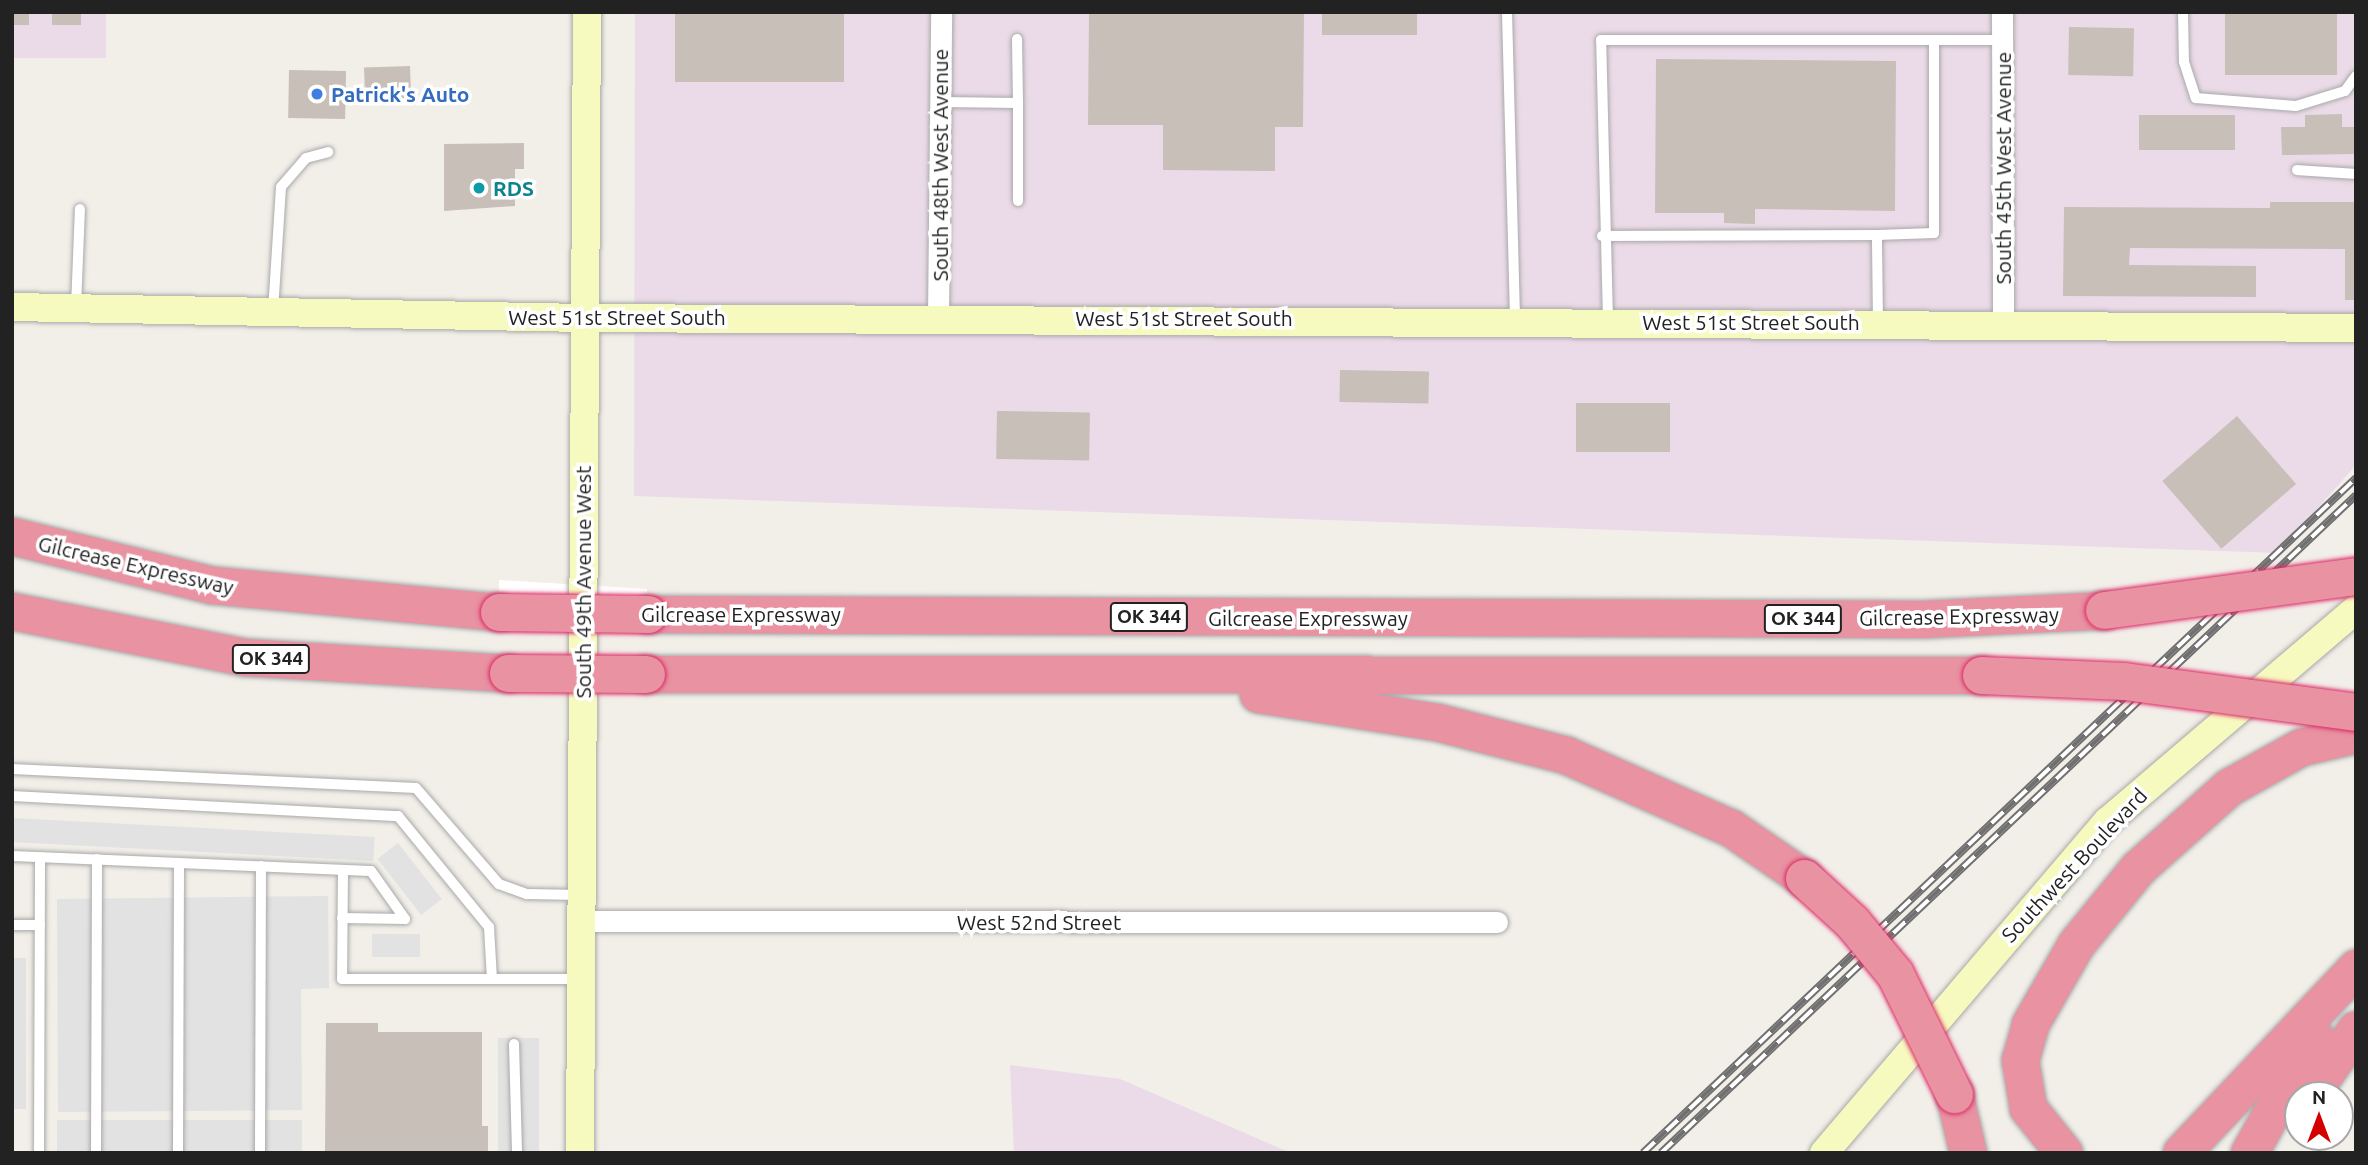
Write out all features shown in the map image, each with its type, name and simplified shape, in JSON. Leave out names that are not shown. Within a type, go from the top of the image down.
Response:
[{"type":"highway","name":"Gilcrease Expressway","points":[[12,536],[212,585],[499,612],[1923,619],[2104,610],[2356,576]]},
{"type":"highway","name":"OK 344","points":[[12,611],[245,657],[508,673],[1981,675],[2135,682],[2356,712]]},
{"type":"highway","points":[[1131,675],[1504,736],[1647,787],[1731,828],[1804,878],[1852,922],[1895,974],[1954,1094],[1968,1153]]},
{"type":"highway","points":[[2064,1153],[2038,1125],[2022,1086],[2029,1024],[2076,944],[2138,868],[2196,814],[2270,761],[2316,741],[2356,734]]},
{"type":"highway","points":[[2181,1153],[2350,976]]},
{"type":"highway","points":[[2249,1153],[2350,976]]},
{"type":"highway","points":[[2320,1081],[2356,1029]]},
{"type":"highway","points":[[2271,1153],[2284,1134]]},
{"type":"street","name":"South 49th Avenue West","points":[[580,1153],[587,12]]},
{"type":"street","name":"South 48th West Avenue","points":[[939,317],[941,12]]},
{"type":"street","name":"South 45th West Avenue","points":[[2002,12],[2003,324]]},
{"type":"street","name":"West 51st Street South","points":[[12,307],[585,318],[939,317],[2356,328]]},
{"type":"street","name":"Southwest Boulevard","points":[[1826,1152],[2108,821],[2356,609]]},
{"type":"street","name":"West 52nd Street","points":[[581,908],[1497,922]]},
{"type":"lane","points":[[1507,12],[1515,321]]},
{"type":"lane","points":[[2183,12],[2184,62],[2196,98],[2296,106],[2345,90],[2356,76]]},
{"type":"lane","points":[[1017,39],[1018,201]]},
{"type":"lane","points":[[1608,321],[1602,236],[1601,40],[2002,40]]},
{"type":"lane","points":[[1602,236],[1934,233],[1934,40]]},
{"type":"lane","points":[[940,102],[1018,103]]},
{"type":"lane","points":[[274,311],[281,187],[306,158],[328,152]]},
{"type":"lane","points":[[2297,170],[2356,174]]},
{"type":"lane","points":[[76,307],[80,209]]},
{"type":"lane","points":[[1877,235],[1878,323]]},
{"type":"lane","points":[[12,769],[416,788],[499,884],[581,908]]},
{"type":"lane","points":[[12,796],[398,816],[489,927],[492,979]]},
{"type":"lane","points":[[12,856],[371,871],[405,919],[342,918]]},
{"type":"lane","points":[[39,1153],[40,857]]},
{"type":"lane","points":[[96,1153],[97,859]]},
{"type":"lane","points":[[178,1153],[179,863]]},
{"type":"lane","points":[[260,1153],[261,866]]},
{"type":"lane","points":[[343,870],[342,979],[581,979]]},
{"type":"lane","points":[[12,925],[40,925]]},
{"type":"lane","points":[[514,1044],[517,1153]]},
{"type":"shaded area","points":[[12,12],[106,12],[106,58],[12,58]]},
{"type":"shaded area","points":[[635,12],[2356,12],[2356,465],[2278,553],[634,496]]},
{"type":"shaded area","points":[[12,818],[375,837],[373,861],[12,842]]},
{"type":"shaded area","points":[[398,843],[442,899],[421,915],[378,859]]},
{"type":"shaded area","points":[[328,896],[329,988],[301,989],[302,1110],[58,1112],[57,899]]},
{"type":"shaded area","points":[[372,934],[420,934],[420,957],[372,957]]},
{"type":"shaded area","points":[[12,958],[26,958],[26,1109],[12,1109]]},
{"type":"shaded area","points":[[498,1038],[539,1038],[539,1153],[498,1153]]},
{"type":"shaded area","points":[[1010,1065],[1120,1079],[1291,1153],[1014,1153]]},
{"type":"shaded area","points":[[57,1120],[302,1120],[302,1153],[57,1153]]},
{"type":"pier","points":[[499,580],[647,589],[648,627],[499,625]]},
{"type":"building","points":[[12,12],[29,12],[29,25],[12,25]]},
{"type":"building","points":[[52,12],[81,12],[81,25],[52,25]]},
{"type":"building","points":[[675,12],[844,12],[844,82],[675,82]]},
{"type":"building","points":[[1089,12],[1304,12],[1303,127],[1275,127],[1275,171],[1163,170],[1163,125],[1088,125]]},
{"type":"building","points":[[1322,12],[1417,12],[1417,35],[1322,35]]},
{"type":"building","points":[[2225,12],[2337,12],[2337,75],[2225,75]]},
{"type":"building","points":[[2069,27],[2134,28],[2133,76],[2068,75]]},
{"type":"building","points":[[1656,59],[1896,61],[1895,211],[1755,209],[1755,224],[1724,223],[1724,213],[1655,213]]},
{"type":"building","points":[[410,66],[411,98],[365,100],[364,68]]},
{"type":"building","name":"Patrick's Auto","points":[[289,70],[346,71],[345,119],[288,118]]},
{"type":"building","points":[[2342,114],[2342,127],[2356,127],[2356,154],[2282,155],[2281,127],[2305,127],[2305,115]]},
{"type":"building","points":[[2139,115],[2235,115],[2235,150],[2139,150]]},
{"type":"building","name":"RDS","points":[[524,143],[524,169],[515,169],[515,206],[444,211],[444,144]]},
{"type":"building","points":[[2270,202],[2356,202],[2356,300],[2345,300],[2345,249],[2130,248],[2129,265],[2256,266],[2256,297],[2063,296],[2064,207],[2270,208]]},
{"type":"building","points":[[1340,370],[1429,372],[1428,404],[1339,402]]},
{"type":"building","points":[[1576,403],[1670,403],[1670,452],[1576,452]]},
{"type":"building","points":[[997,411],[1090,413],[1089,461],[996,459]]},
{"type":"building","points":[[2237,416],[2296,484],[2221,549],[2162,481]]},
{"type":"building","points":[[326,1023],[378,1023],[378,1032],[482,1032],[482,1126],[488,1126],[488,1153],[325,1153]]},
{"type":"railway","points":[[1643,1153],[2356,478]]},
{"type":"railway","points":[[1661,1153],[2356,495]]},
{"type":"place","name":"Patrick's Auto","points":[[317,94]]},
{"type":"place","name":"RDS","points":[[479,188]]}]
